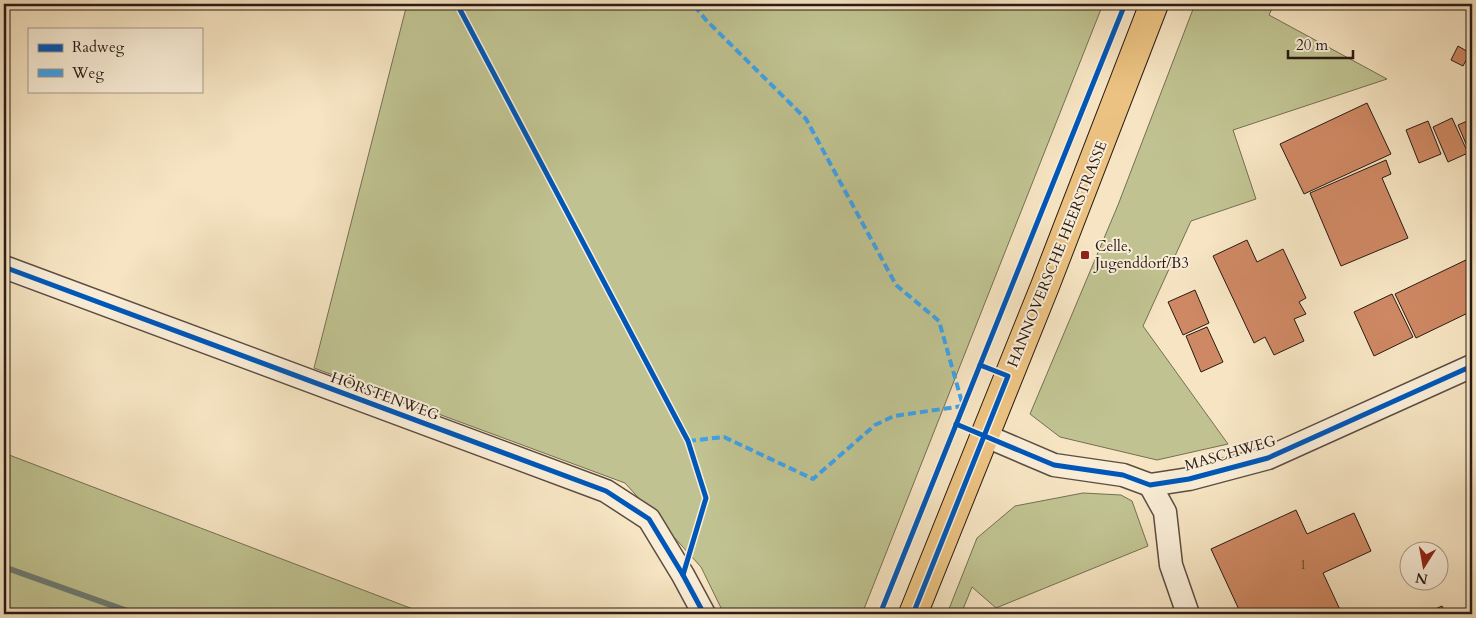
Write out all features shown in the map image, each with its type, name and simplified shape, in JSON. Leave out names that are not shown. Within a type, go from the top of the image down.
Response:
[{"type":"main road","name":"HANNOVERSCHE HEERSTRASSE","points":[[914,614],[986,436],[1154,4]]},
{"type":"street","name":"HÖRSTENWEG","points":[[4,267],[606,491],[649,519],[704,614]]},
{"type":"street","name":"MASCHWEG","points":[[986,436],[1054,464],[1123,475],[1150,485],[1189,479],[1268,458],[1472,366]]},
{"type":"street","points":[[1150,485],[1164,512],[1171,565],[1188,614]]},
{"type":"green space","points":[[407,4],[1103,4],[862,614],[724,614],[701,567],[625,483],[314,368]]},
{"type":"green space","points":[[1195,4],[1274,4],[1269,15],[1387,79],[1233,130],[1256,199],[1191,221],[1143,326],[1228,444],[1157,460],[1060,437],[1030,414],[1118,205]]},
{"type":"green space","points":[[4,453],[426,614],[24,614],[4,607]]},
{"type":"green space","points":[[1083,493],[1121,495],[1132,501],[1148,546],[996,608],[972,587],[961,614],[947,614],[977,538],[1015,506]]},
{"type":"building","points":[[1458,46],[1470,53],[1463,66],[1451,60]]},
{"type":"building","points":[[1367,103],[1391,154],[1304,194],[1280,144]]},
{"type":"building","points":[[1452,118],[1468,153],[1448,162],[1433,127]]},
{"type":"building","points":[[1472,119],[1472,158],[1458,125]]},
{"type":"building","points":[[1428,121],[1441,154],[1419,163],[1406,130]]},
{"type":"building","points":[[1386,160],[1391,174],[1382,178],[1408,238],[1341,266],[1310,193]]},
{"type":"building","points":[[1247,240],[1257,262],[1283,249],[1306,298],[1299,302],[1306,314],[1294,319],[1304,341],[1274,355],[1265,337],[1254,343],[1213,256]]},
{"type":"building","points":[[1468,259],[1472,268],[1472,311],[1416,338],[1395,294]]},
{"type":"building","points":[[1195,290],[1209,323],[1183,335],[1168,302]]},
{"type":"building","points":[[1392,294],[1413,337],[1374,356],[1354,312]]},
{"type":"building","points":[[1207,327],[1223,362],[1201,372],[1186,336]]},
{"type":"building","points":[[1296,510],[1307,534],[1354,513],[1371,551],[1323,573],[1342,614],[1308,614],[1306,612],[1302,614],[1241,614],[1211,549]]},
{"type":"building","points":[[1442,606],[1446,614],[1424,614]]},
{"type":"waterway","points":[[4,567],[136,614]]},
{"type":"marked path","points":[[688,441],[724,437],[813,479],[875,425],[894,416],[963,406],[939,321],[896,285],[806,119],[706,20],[693,4]]},
{"type":"cycle path","points":[[457,4],[688,441],[706,498],[683,575]]},
{"type":"cycle path","points":[[880,614],[1125,4]]},
{"type":"cycle path","points":[[4,267],[606,491],[649,519],[704,614]]},
{"type":"cycle path","points":[[913,614],[1008,376],[980,365]]},
{"type":"cycle path","points":[[956,424],[1054,465],[1123,475],[1150,485],[1189,479],[1268,458],[1472,366]]},
{"type":"place","name":"Celle, Jugenddorf/B3","points":[[1085,255]]}]
